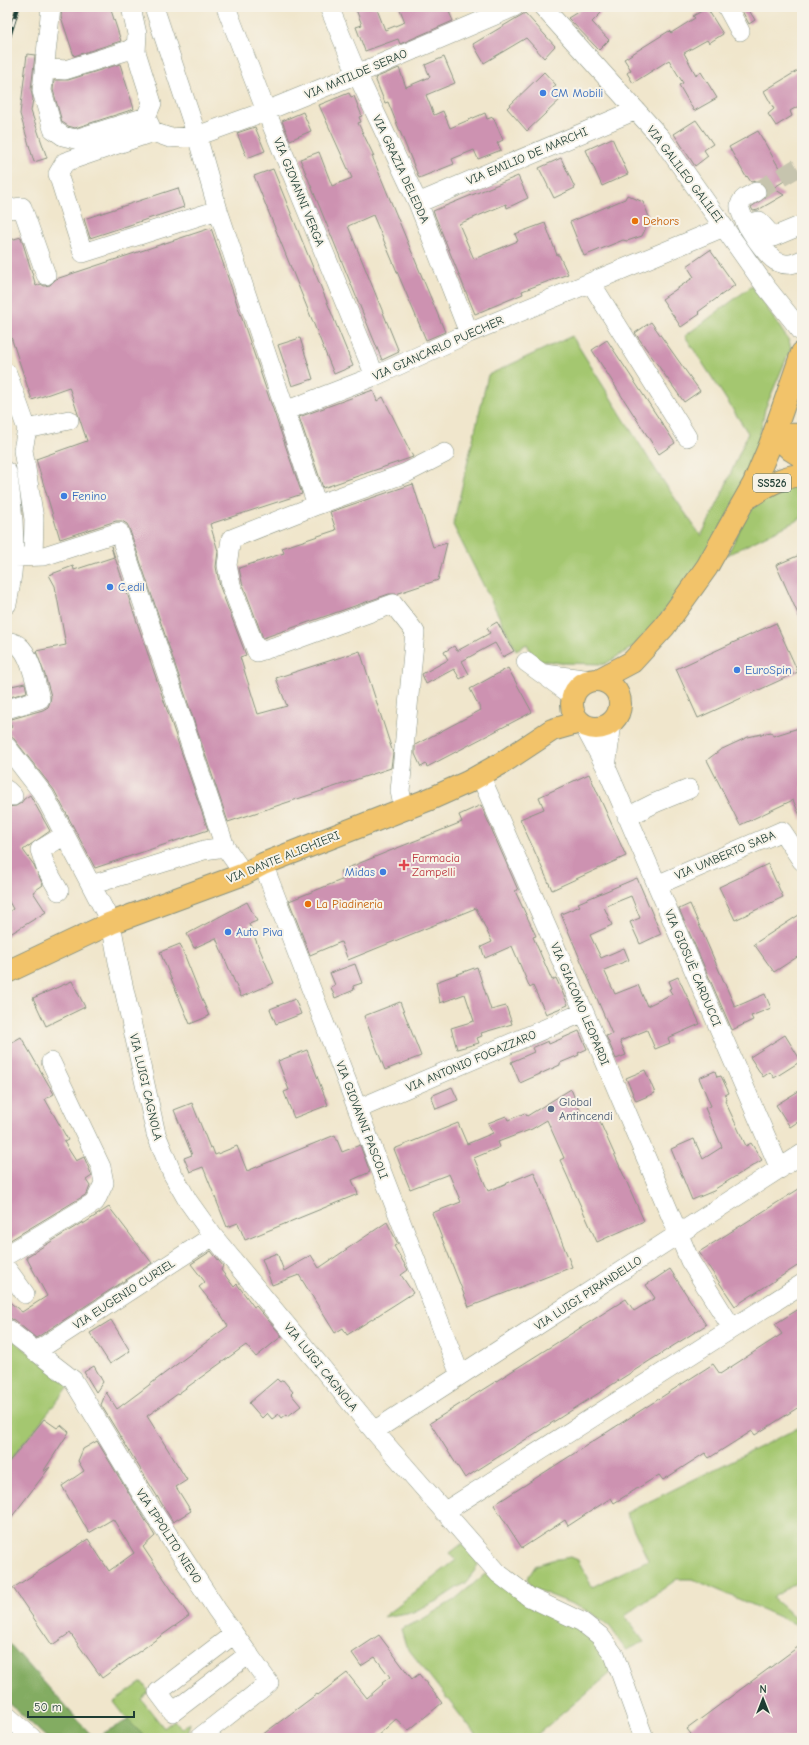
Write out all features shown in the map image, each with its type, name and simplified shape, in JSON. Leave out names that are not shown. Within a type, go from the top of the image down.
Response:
[{"type":"main road","points":[[632,662],[620,697],[620,709],[617,717],[612,723],[604,727],[597,728],[577,711],[578,687],[632,662],[664,627],[688,596],[707,567],[746,499],[774,434],[802,353]]},
{"type":"main road","points":[[774,434],[802,435]]},
{"type":"main road","points":[[774,434],[791,450],[802,457]]},
{"type":"main road","name":"SS526","points":[[746,499],[770,483],[795,475],[802,475]]},
{"type":"main road","points":[[595,680],[608,682],[614,687],[620,697]]},
{"type":"main road","name":"VIA DANTE ALIGHIERI","points":[[7,972],[111,923],[244,874],[263,864],[437,796],[502,763],[552,730],[577,711]]},
{"type":"street","points":[[51,7],[42,92],[54,129],[63,136],[75,139],[149,125]]},
{"type":"street","points":[[131,7],[137,34],[136,52],[152,103],[149,125]]},
{"type":"street","points":[[154,7],[212,185],[218,210],[317,505]]},
{"type":"street","name":"VIA GIOVANNI VERGA","points":[[226,7],[266,111],[375,376]]},
{"type":"street","name":"VIA GRAZIA DELEDDA","points":[[329,7],[357,74],[418,203],[469,333]]},
{"type":"street","name":"VIA MATILDE SERAO","points":[[149,125],[170,138],[196,136],[266,111],[514,7]]},
{"type":"street","name":"VIA GALILEO GALILEI","points":[[543,7],[661,138],[766,287],[802,332]]},
{"type":"street","points":[[727,7],[740,31]]},
{"type":"street","points":[[44,68],[65,70],[130,50],[136,45]]},
{"type":"street","name":"VIA EMILIO DE MARCHI","points":[[418,203],[636,110]]},
{"type":"street","points":[[149,125],[65,162],[58,174],[83,253],[218,210]]},
{"type":"street","points":[[756,192],[744,198],[740,205],[740,212],[764,251],[771,259],[788,265],[802,260]]},
{"type":"street","points":[[7,208],[22,207],[46,275]]},
{"type":"street","points":[[747,223],[759,221],[773,236],[802,225]]},
{"type":"street","name":"VIA GIANCARLO PUECHER","points":[[285,411],[375,376],[469,333],[591,283],[726,229],[747,223]]},
{"type":"street","points":[[591,283],[688,437]]},
{"type":"street","points":[[7,373],[27,429],[23,450],[34,519],[24,557],[7,604]]},
{"type":"street","points":[[27,429],[69,420]]},
{"type":"street","points":[[404,810],[400,791],[415,632],[393,604],[257,652],[231,585],[227,565],[231,539],[317,505],[406,473],[445,453]]},
{"type":"street","points":[[7,472],[24,557]]},
{"type":"street","points":[[24,557],[44,556],[119,532],[225,847],[244,874]]},
{"type":"street","points":[[7,641],[19,646],[26,654],[34,675],[40,699],[7,709]]},
{"type":"street","points":[[526,662],[543,674],[577,711]]},
{"type":"street","points":[[543,674],[595,680]]},
{"type":"street","name":"VIA GIOSUÈ CARDUCCI","points":[[577,711],[606,768],[780,1169]]},
{"type":"street","points":[[606,768],[612,723]]},
{"type":"street","name":"VIA LUIGI CAGNOLA","points":[[7,746],[44,795],[111,923],[118,962],[156,1134],[172,1173],[181,1190],[213,1236],[374,1431],[444,1512],[505,1578],[529,1597],[582,1622],[600,1636],[614,1655],[644,1738]]},
{"type":"street","name":"VIA GIACOMO LEOPARDI","points":[[480,775],[584,1012],[690,1260],[732,1328]]},
{"type":"street","points":[[627,817],[655,803],[689,789]]},
{"type":"street","name":"VIA UMBERTO SABA","points":[[657,885],[782,831],[802,861]]},
{"type":"street","points":[[59,891],[46,868],[40,850],[65,835]]},
{"type":"street","points":[[92,885],[204,850],[225,847]]},
{"type":"street","name":"VIA GIOVANNI PASCOLI","points":[[263,864],[460,1375]]},
{"type":"street","name":"VIA ANTONIO FOGAZZARO","points":[[358,1109],[584,1012]]},
{"type":"street","points":[[7,1255],[95,1202],[104,1183],[101,1167],[52,1062]]},
{"type":"street","name":"VIA LUIGI PIRANDELLO","points":[[374,1431],[802,1154]]},
{"type":"street","name":"VIA EUGENIO CURIEL","points":[[35,1352],[213,1236]]},
{"type":"street","points":[[7,1269],[25,1294]]},
{"type":"street","points":[[444,1512],[802,1284]]},
{"type":"street","name":"VIA IPPOLITO NIEVO","points":[[7,1329],[73,1380],[146,1501],[234,1634],[269,1683],[199,1738]]},
{"type":"street","points":[[234,1634],[158,1692],[173,1712],[249,1654]]},
{"type":"street","points":[[7,1716],[32,1738]]},
{"type":"green space","points":[[752,286],[789,341],[791,348],[765,409],[758,445],[740,492],[704,558],[659,618],[633,647],[605,664],[560,663],[539,660],[531,652],[527,644],[516,650],[453,525],[488,375],[572,336],[657,472],[701,536],[719,501],[748,433],[685,336]]},
{"type":"green space","points":[[802,479],[802,518],[727,555],[755,500]]},
{"type":"green space","points":[[7,1335],[70,1385],[7,1464]]},
{"type":"green space","points":[[802,1426],[802,1579],[772,1598],[802,1623],[802,1627],[693,1579],[677,1579],[625,1616],[644,1642],[627,1650],[609,1626],[601,1619],[582,1608],[531,1587],[527,1579],[536,1565],[552,1560],[571,1557],[578,1560],[592,1587],[648,1560],[626,1513]]},
{"type":"green space","points":[[463,1543],[476,1558],[478,1566],[466,1582],[437,1601],[413,1612],[383,1617],[456,1560],[450,1553]]},
{"type":"green space","points":[[485,1574],[591,1637],[605,1653],[612,1672],[533,1738],[478,1738],[406,1646],[401,1629],[421,1620],[454,1600]]},
{"type":"green space","points":[[7,1641],[94,1738],[47,1738],[7,1701]]},
{"type":"green space","points":[[142,1682],[149,1692],[141,1699],[164,1728],[174,1720],[181,1729],[190,1722],[186,1738],[146,1738],[128,1720],[114,1702]]},
{"type":"green space","points":[[128,1720],[146,1738],[94,1738]]},
{"type":"building","points":[[62,7],[110,7],[121,41],[74,56],[61,17]]},
{"type":"building","points":[[355,7],[376,7],[385,30],[405,22],[399,7],[447,7],[453,21],[400,44],[398,39],[365,51],[356,27],[362,25]]},
{"type":"building","points":[[586,7],[595,7],[601,13],[592,22],[609,40],[599,50],[568,18]]},
{"type":"building","points":[[740,7],[747,7],[755,20],[749,24]]},
{"type":"building","points":[[707,8],[723,34],[709,43],[707,40],[684,53],[696,75],[701,72],[717,98],[694,111],[679,85],[683,83],[669,60],[633,83],[627,73],[631,70],[624,59],[669,31],[671,33],[695,18],[693,16]]},
{"type":"building","points":[[525,13],[555,46],[544,58],[526,38],[484,63],[473,44]]},
{"type":"building","points":[[27,54],[35,55],[31,90],[33,99],[31,111],[47,158],[34,162],[20,114]]},
{"type":"building","points":[[444,57],[455,83],[426,95],[434,115],[443,111],[450,128],[485,113],[487,119],[493,117],[503,140],[497,143],[501,150],[478,159],[474,150],[452,159],[454,164],[419,178],[388,102],[385,103],[375,78],[399,68],[406,87],[430,77],[425,65]]},
{"type":"building","points":[[120,64],[134,109],[75,128],[62,122],[53,90],[54,80],[68,80]]},
{"type":"building","points":[[802,68],[802,104],[790,111],[792,116],[776,126],[768,114],[774,109],[764,91]]},
{"type":"building","points":[[544,72],[556,85],[553,87],[563,97],[527,131],[507,108]]},
{"type":"building","points":[[349,93],[351,97],[354,96],[362,116],[359,117],[361,122],[358,123],[374,156],[372,156],[445,332],[426,340],[373,215],[348,226],[399,352],[382,360],[300,159],[319,152],[332,186],[352,178],[319,105]]},
{"type":"building","points":[[303,112],[311,131],[290,140],[282,121]]},
{"type":"building","points":[[696,120],[713,144],[704,150],[708,156],[695,166],[674,134]]},
{"type":"building","points":[[255,127],[265,151],[247,158],[237,133]]},
{"type":"building","points":[[758,131],[786,180],[773,188],[784,195],[758,210],[753,211],[751,207],[766,197],[766,187],[761,182],[751,182],[747,176],[746,177],[729,147]]},
{"type":"building","points":[[612,138],[628,174],[602,186],[586,150]]},
{"type":"building","points":[[561,158],[575,188],[554,198],[539,168]]},
{"type":"building","points":[[273,169],[353,366],[334,374],[254,176]]},
{"type":"building","points":[[518,176],[528,198],[507,208],[506,204],[459,224],[474,259],[518,241],[515,234],[545,223],[557,255],[559,255],[568,274],[522,291],[523,294],[475,314],[433,211]]},
{"type":"building","points":[[178,188],[184,207],[90,238],[84,219]]},
{"type":"building","points":[[627,195],[643,202],[650,219],[642,236],[627,241],[623,240],[584,256],[570,222],[625,199]]},
{"type":"building","points":[[211,228],[302,494],[210,524],[218,551],[216,567],[220,587],[246,655],[240,657],[258,714],[287,706],[276,678],[360,651],[393,753],[391,768],[228,822],[127,524],[122,521],[116,521],[60,539],[36,459],[87,441],[69,387],[32,400],[7,325],[7,241],[21,237],[36,286],[41,284],[44,286],[50,285],[56,279]]},
{"type":"building","points":[[710,250],[735,285],[698,312],[700,314],[681,327],[662,299],[694,277],[687,266]]},
{"type":"building","points":[[651,322],[700,391],[684,402],[635,333]]},
{"type":"building","points":[[300,338],[313,379],[292,386],[278,345]]},
{"type":"building","points":[[607,340],[675,443],[659,454],[592,350]]},
{"type":"building","points":[[373,390],[377,401],[383,397],[413,457],[323,488],[299,417]]},
{"type":"building","points":[[413,484],[433,547],[447,543],[438,580],[396,594],[389,594],[263,638],[242,582],[239,568],[284,553],[282,548],[336,530],[330,512]]},
{"type":"building","points":[[111,546],[208,830],[95,868],[54,790],[7,730],[12,727],[8,720],[43,710],[48,707],[50,702],[51,696],[36,651],[66,645],[55,586],[49,575],[73,566],[74,570],[114,557]]},
{"type":"building","points":[[802,554],[802,623],[776,565]]},
{"type":"building","points":[[497,622],[514,651],[503,657],[495,643],[462,661],[469,674],[460,679],[454,669],[426,684],[422,674],[448,660],[444,652],[454,646],[457,651],[490,633],[487,628]]},
{"type":"building","name":"EuroSpin","points":[[776,623],[798,672],[698,718],[676,669]]},
{"type":"building","points":[[508,668],[532,712],[427,767],[426,764],[421,767],[415,754],[415,745],[481,710],[470,689]]},
{"type":"building","points":[[25,683],[27,692],[7,698],[7,687]]},
{"type":"building","points":[[802,727],[802,820],[793,800],[740,825],[707,760],[720,750],[748,737],[771,732],[773,736]]},
{"type":"building","points":[[589,774],[626,856],[552,890],[520,819],[544,809],[539,797]]},
{"type":"building","points":[[30,795],[50,831],[23,850],[34,865],[43,885],[33,892],[46,912],[7,936],[7,913],[13,909],[7,898],[7,807],[16,806]]},
{"type":"building","points":[[481,805],[518,890],[515,891],[536,936],[533,937],[552,980],[556,978],[568,1005],[546,1014],[533,986],[530,988],[512,946],[485,958],[481,947],[492,942],[476,908],[348,960],[341,942],[310,955],[289,901],[344,879],[340,871],[462,822],[459,815]]},
{"type":"building","points":[[768,864],[783,897],[735,920],[719,887]]},
{"type":"building","points":[[637,878],[661,934],[640,944],[630,922],[640,918],[631,896],[604,907],[612,925],[590,935],[601,958],[624,948],[629,960],[604,970],[615,994],[638,985],[647,1006],[672,994],[669,989],[672,988],[669,981],[678,977],[700,1024],[668,1038],[670,1043],[655,1049],[647,1030],[620,1041],[626,1055],[616,1059],[606,1036],[612,1034],[561,914],[580,906],[578,903]]},
{"type":"building","points":[[247,902],[257,921],[249,924],[274,983],[241,997],[216,938],[194,948],[187,934]]},
{"type":"building","points":[[690,904],[735,1007],[765,994],[771,1008],[751,1016],[753,1020],[732,1030],[679,909]]},
{"type":"building","points":[[802,913],[802,954],[774,972],[754,944]]},
{"type":"building","points":[[180,944],[209,1016],[190,1024],[160,952]]},
{"type":"building","points":[[355,964],[362,983],[353,986],[354,990],[335,998],[331,987],[335,985],[330,973]]},
{"type":"building","points":[[477,967],[491,1010],[506,1006],[512,1024],[481,1033],[482,1036],[477,1038],[479,1043],[457,1049],[451,1028],[474,1021],[465,994],[440,1003],[436,982]]},
{"type":"building","points":[[72,981],[85,1007],[46,1026],[33,998]]},
{"type":"building","points":[[295,999],[301,1014],[276,1024],[270,1009]]},
{"type":"building","points":[[400,1002],[421,1056],[385,1070],[364,1016]]},
{"type":"building","points":[[579,1031],[587,1049],[578,1053],[579,1055],[560,1063],[560,1065],[520,1083],[511,1062],[534,1052],[532,1048],[548,1041],[549,1044]]},
{"type":"building","points":[[785,1035],[801,1061],[774,1078],[770,1072],[763,1077],[750,1057]]},
{"type":"building","points":[[21,1037],[54,1094],[45,1099],[68,1140],[64,1142],[76,1161],[84,1157],[92,1176],[86,1180],[90,1186],[87,1194],[7,1242],[7,1045]]},
{"type":"building","points":[[307,1050],[328,1105],[294,1118],[284,1092],[289,1090],[278,1061]]},
{"type":"building","points":[[645,1070],[655,1093],[636,1101],[626,1078]]},
{"type":"building","points":[[715,1071],[717,1077],[721,1076],[729,1093],[725,1095],[727,1100],[725,1101],[746,1146],[751,1143],[762,1160],[715,1189],[716,1190],[692,1200],[671,1149],[694,1139],[703,1159],[722,1147],[705,1108],[711,1106],[699,1078]]},
{"type":"building","points":[[452,1087],[458,1100],[436,1109],[431,1096]]},
{"type":"building","points":[[571,1089],[583,1118],[596,1113],[644,1221],[597,1242],[560,1160],[564,1158],[547,1120],[532,1129],[498,1142],[500,1147],[474,1158],[488,1191],[534,1172],[572,1267],[469,1307],[432,1213],[461,1202],[449,1174],[410,1189],[394,1149],[458,1123],[467,1144],[493,1133],[488,1123],[506,1116],[508,1120],[525,1113],[527,1116]]},
{"type":"building","points":[[802,1089],[802,1119],[790,1127],[776,1105]]},
{"type":"building","points":[[192,1103],[210,1148],[212,1147],[215,1155],[237,1146],[247,1171],[335,1135],[342,1152],[360,1145],[370,1172],[352,1180],[358,1194],[245,1240],[238,1223],[227,1227],[203,1167],[190,1172],[184,1158],[192,1155],[174,1110]]},
{"type":"building","points":[[802,1187],[802,1263],[735,1306],[699,1252]]},
{"type":"building","points":[[109,1207],[152,1263],[36,1338],[14,1320],[7,1317],[7,1300],[22,1312],[47,1296],[26,1257]]},
{"type":"building","points":[[387,1222],[398,1244],[394,1246],[408,1270],[401,1275],[413,1293],[347,1335],[343,1328],[335,1333],[299,1275],[272,1285],[262,1259],[277,1253],[284,1271],[311,1255],[319,1268]]},
{"type":"building","points":[[211,1251],[223,1266],[221,1270],[234,1287],[237,1284],[254,1307],[256,1306],[282,1336],[256,1357],[246,1345],[147,1416],[187,1480],[176,1487],[191,1511],[173,1522],[101,1405],[106,1392],[117,1409],[228,1326],[220,1313],[199,1287],[205,1282],[191,1264]]},
{"type":"building","points":[[670,1269],[706,1325],[465,1478],[430,1423],[626,1299],[634,1311],[655,1298],[646,1285]]},
{"type":"building","points":[[802,1307],[802,1405],[755,1435],[752,1431],[709,1458],[705,1453],[663,1480],[659,1475],[614,1503],[611,1498],[568,1526],[565,1520],[522,1548],[494,1505],[713,1364],[720,1374],[782,1334],[775,1324]]},
{"type":"building","points":[[111,1320],[130,1351],[110,1364],[90,1333]]},
{"type":"building","points":[[94,1366],[103,1382],[96,1392],[84,1372]]},
{"type":"building","points":[[277,1379],[280,1382],[283,1380],[293,1392],[291,1394],[301,1406],[288,1416],[287,1414],[282,1418],[279,1414],[272,1419],[267,1413],[262,1418],[249,1403]]},
{"type":"building","points":[[44,1419],[57,1428],[61,1425],[69,1432],[43,1472],[50,1467],[7,1523],[7,1464]]},
{"type":"building","points":[[97,1441],[155,1536],[143,1547],[189,1616],[102,1678],[70,1633],[52,1645],[13,1588],[88,1539],[109,1571],[134,1553],[113,1519],[89,1533],[62,1486],[84,1471],[78,1461],[83,1449]]},
{"type":"building","points":[[379,1635],[412,1679],[419,1674],[442,1703],[409,1730],[396,1719],[375,1738],[258,1738],[347,1673],[367,1698],[390,1677],[375,1657],[361,1666],[352,1653]]},
{"type":"building","points":[[802,1644],[802,1738],[694,1738],[687,1729]]},
{"type":"tunnel","points":[[756,192],[802,165]]},
{"type":"railway","points":[[7,43],[18,7]]},
{"type":"place","name":"CM Mobili","points":[[543,93]]},
{"type":"place","name":"Dehors","points":[[635,221]]},
{"type":"place","name":"Fenino","points":[[64,496]]},
{"type":"place","name":"C.edil","points":[[110,587]]},
{"type":"place","name":"EuroSpin","points":[[737,670]]},
{"type":"place","name":"Farmacia Zampelli","points":[[404,865]]},
{"type":"place","name":"Midas","points":[[383,872]]},
{"type":"place","name":"La Piadineria","points":[[308,904]]},
{"type":"place","name":"Auto Piva","points":[[228,932]]},
{"type":"place","name":"Global Antincendi","points":[[551,1109]]}]
